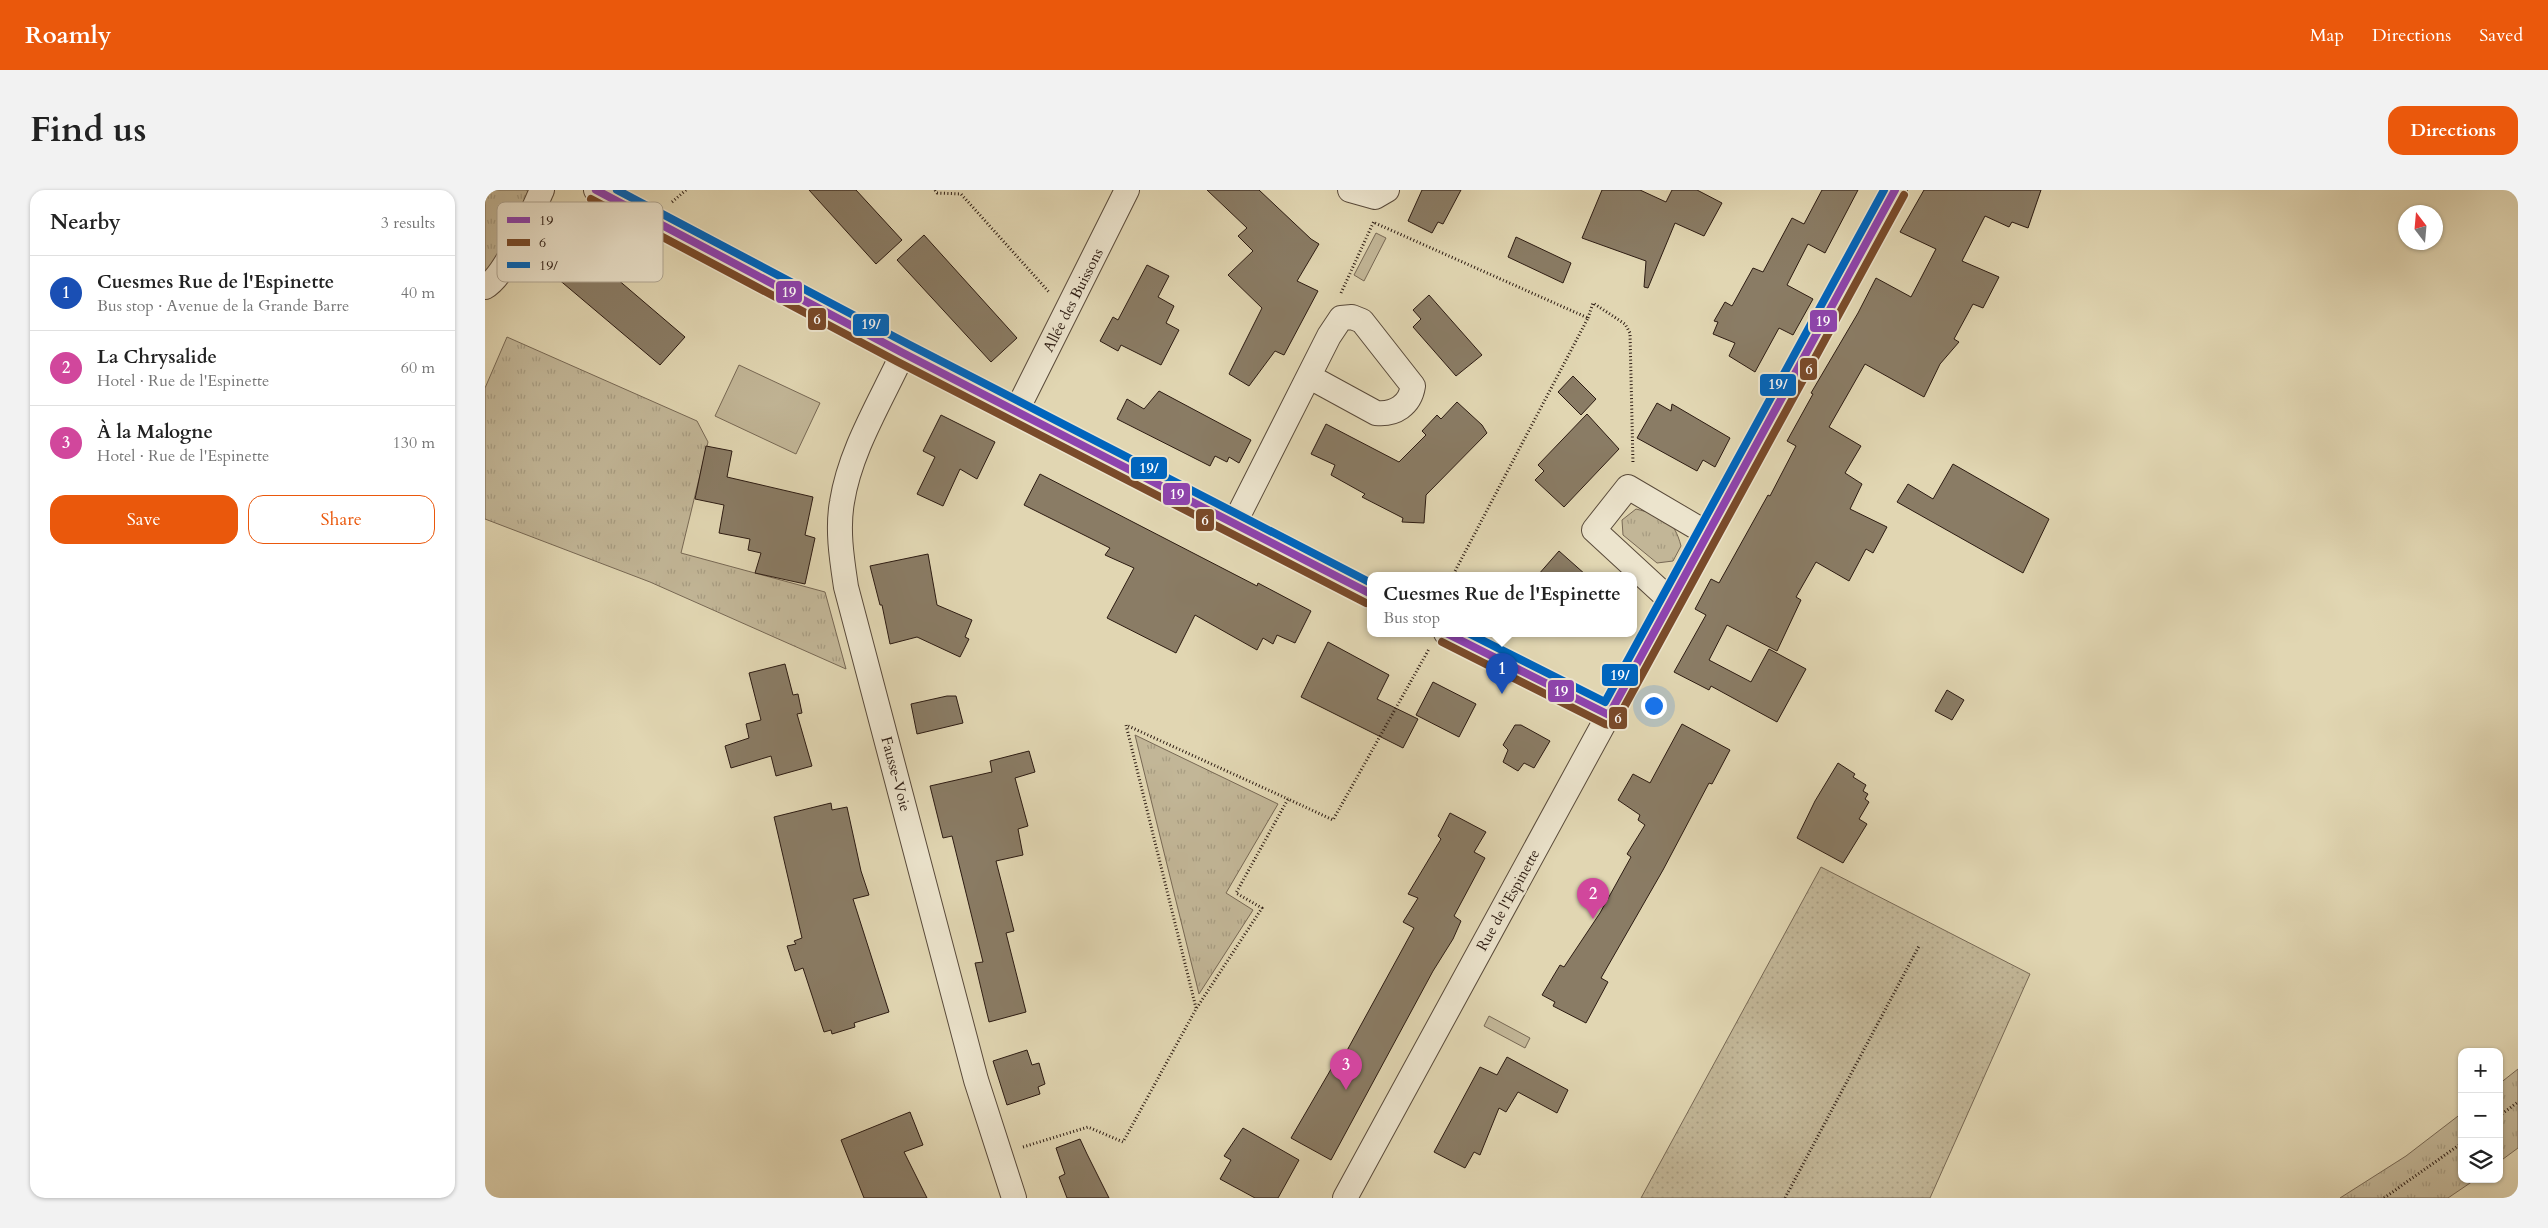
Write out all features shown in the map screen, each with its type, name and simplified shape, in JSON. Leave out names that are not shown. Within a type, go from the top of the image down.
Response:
[{"type":"street","points":[[536,202],[542,190]]},
{"type":"street","name":"Allée des Buissons","points":[[1017,410],[1127,190]]},
{"type":"street","points":[[1349,190],[1375,197],[1387,190]]},
{"type":"street","name":"Rue de l'Espinette","points":[[1345,1198],[1895,190]]},
{"type":"street","points":[[600,191],[621,202]]},
{"type":"street","points":[[663,225],[903,353],[1017,410],[1367,592]]},
{"type":"street","points":[[485,287],[493,283],[497,277]]},
{"type":"street","points":[[1234,524],[1329,336],[1341,318],[1352,317],[1362,321],[1413,386],[1411,396],[1398,409],[1388,414],[1376,413],[1309,377]]},
{"type":"street","name":"Fausse-Voie","points":[[903,353],[851,465],[841,504],[841,549],[846,587],[976,1080],[1013,1198]]},
{"type":"street","points":[[1671,601],[1594,530],[1628,487],[1708,534]]},
{"type":"street","points":[[1440,637],[1609,715]]},
{"type":"path","points":[[935,190],[937,193],[961,194],[1067,312]]},
{"type":"path","points":[[1341,290],[1374,223],[1587,318]]},
{"type":"path","points":[[1455,572],[1587,318],[1593,303],[1625,324],[1630,333],[1635,459],[1628,487]]},
{"type":"path","points":[[1196,1009],[1127,725],[1333,820],[1440,637]]},
{"type":"path","points":[[998,1155],[1089,1127],[1123,1142],[1196,1009],[1262,908],[1236,893],[1288,799]]},
{"type":"path","points":[[1785,1198],[1919,946]]},
{"type":"path","points":[[2503,1113],[2518,1102]]},
{"type":"path","points":[[2384,1198],[2458,1146]]},
{"type":"green space","points":[[485,190],[527,190],[529,197],[526,202],[497,202],[497,256],[490,269],[485,271]]},
{"type":"green space","points":[[1376,233],[1386,238],[1364,281],[1354,275]]},
{"type":"green space","points":[[507,337],[697,421],[708,442],[681,553],[825,592],[846,669],[650,582],[485,519],[485,388]]},
{"type":"green space","points":[[739,365],[820,403],[796,454],[715,416]]},
{"type":"green space","points":[[1636,509],[1660,517],[1671,524],[1681,546],[1673,561],[1657,563],[1623,535],[1622,520]]},
{"type":"green space","points":[[1135,735],[1278,804],[1226,893],[1253,910],[1199,994]]},
{"type":"green space","points":[[1821,867],[2030,974],[1930,1198],[1641,1198]]},
{"type":"green space","points":[[1489,1016],[1530,1038],[1525,1048],[1484,1026]]},
{"type":"green space","points":[[2518,1069],[2518,1148],[2503,1159],[2503,1093],[2503,1081]]},
{"type":"green space","points":[[2458,1116],[2458,1183],[2470,1183],[2448,1198],[2340,1198],[2406,1156]]},
{"type":"building","points":[[809,190],[856,190],[902,240],[876,264]]},
{"type":"building","points":[[1207,190],[1259,190],[1311,239],[1319,244],[1297,281],[1318,291],[1284,355],[1275,351],[1249,386],[1229,374],[1262,308],[1228,275],[1253,251],[1238,236],[1247,228]]},
{"type":"building","points":[[1422,190],[1461,190],[1443,224],[1438,222],[1432,233],[1408,221]]},
{"type":"building","points":[[1602,190],[1640,190],[1666,202],[1672,190],[1697,190],[1722,203],[1704,236],[1675,223],[1648,288],[1644,287],[1646,261],[1582,238]]},
{"type":"building","points":[[1822,190],[1858,190],[1825,253],[1808,244],[1787,285],[1813,299],[1793,335],[1779,328],[1755,372],[1729,356],[1735,343],[1713,334],[1718,322],[1714,321],[1725,302],[1732,306],[1753,268],[1763,272],[1792,218],[1804,224]]},
{"type":"building","points":[[1924,190],[2041,190],[2028,228],[2012,222],[2009,227],[1985,216],[1962,261],[1999,277],[1983,308],[1973,304],[1954,339],[1959,342],[1940,364],[1924,397],[1865,364],[1829,427],[1861,446],[1845,473],[1862,484],[1850,509],[1887,527],[1873,553],[1866,549],[1849,581],[1816,562],[1796,597],[1801,600],[1777,651],[1727,625],[1709,660],[1751,682],[1769,649],[1806,669],[1777,722],[1711,686],[1709,690],[1674,672],[1706,615],[1695,609],[1711,579],[1719,583],[1768,495],[1770,496],[1796,446],[1787,441],[1813,394],[1811,393],[1858,313],[1876,278],[1911,297],[1921,278],[1936,249],[1900,232]]},
{"type":"building","points":[[924,235],[1017,338],[991,362],[897,260]]},
{"type":"building","points":[[1516,237],[1571,263],[1563,283],[1508,257]]},
{"type":"building","points":[[1147,265],[1169,276],[1158,297],[1174,306],[1166,323],[1179,330],[1161,365],[1121,345],[1118,351],[1100,341],[1113,317],[1118,320]]},
{"type":"building","points":[[562,282],[621,282],[685,337],[660,365]]},
{"type":"building","points":[[1429,295],[1482,355],[1456,376],[1413,327],[1421,319],[1413,310]]},
{"type":"building","points":[[1573,376],[1596,399],[1581,415],[1558,392]]},
{"type":"building","points":[[1159,391],[1251,440],[1239,463],[1229,457],[1227,462],[1215,456],[1210,466],[1117,419],[1127,399],[1144,409]]},
{"type":"building","points":[[1457,402],[1482,425],[1487,433],[1426,495],[1424,523],[1402,522],[1403,518],[1362,497],[1365,494],[1331,475],[1335,465],[1311,454],[1326,424],[1399,462],[1426,435],[1422,431],[1437,415],[1441,419]]},
{"type":"building","points":[[1657,403],[1671,411],[1672,404],[1730,438],[1715,467],[1703,460],[1697,471],[1637,438]]},
{"type":"building","points":[[1587,414],[1619,449],[1564,507],[1535,480],[1544,471],[1538,465]]},
{"type":"building","points":[[941,415],[995,442],[977,479],[960,469],[943,506],[917,494],[935,457],[923,451]]},
{"type":"building","points":[[706,446],[732,451],[727,477],[813,497],[805,535],[815,538],[805,584],[755,573],[761,553],[748,550],[750,539],[719,533],[724,505],[695,499]]},
{"type":"building","points":[[1953,464],[2049,519],[2023,573],[1897,502],[1908,484],[1933,499]]},
{"type":"building","points":[[1040,474],[1257,586],[1258,583],[1311,611],[1295,643],[1277,635],[1273,644],[1263,638],[1257,650],[1195,615],[1176,653],[1107,618],[1134,568],[1105,555],[1110,548],[1024,505]]},
{"type":"building","points":[[1559,551],[1583,572],[1541,572]]},
{"type":"building","points":[[928,554],[937,605],[972,620],[965,637],[969,639],[960,657],[917,637],[890,644],[882,605],[880,605],[870,566]]},
{"type":"building","points":[[1328,642],[1389,675],[1377,699],[1418,719],[1403,748],[1301,697]]},
{"type":"building","points":[[785,664],[793,695],[798,694],[802,713],[797,714],[812,766],[776,776],[771,756],[731,768],[725,746],[749,738],[746,724],[761,720],[749,673]]},
{"type":"building","points":[[1433,682],[1476,704],[1459,737],[1416,715]]},
{"type":"building","points":[[1947,690],[1964,700],[1952,720],[1935,711]]},
{"type":"building","points":[[947,696],[956,696],[963,723],[917,734],[911,704]]},
{"type":"building","points":[[1682,724],[1730,750],[1712,784],[1709,783],[1663,870],[1601,978],[1608,982],[1586,1023],[1553,1006],[1555,1002],[1542,995],[1560,965],[1564,967],[1600,913],[1631,857],[1627,854],[1645,825],[1638,820],[1640,815],[1618,800],[1633,774],[1650,783]]},
{"type":"building","points":[[1515,725],[1521,725],[1550,741],[1534,768],[1524,763],[1518,771],[1503,762],[1508,750],[1503,745]]},
{"type":"building","points":[[1029,751],[1035,772],[1015,778],[1028,826],[1018,829],[1023,855],[996,861],[1014,931],[1006,933],[1026,1012],[989,1022],[975,963],[983,962],[952,836],[943,838],[930,786],[992,772],[990,761]]},
{"type":"building","points":[[1838,763],[1855,774],[1853,777],[1866,785],[1863,791],[1868,794],[1865,799],[1869,802],[1859,819],[1867,824],[1843,863],[1797,838],[1815,801]]},
{"type":"building","points":[[831,803],[832,810],[847,807],[861,871],[869,895],[853,899],[889,1012],[854,1023],[855,1027],[832,1034],[831,1030],[824,1032],[803,968],[795,971],[787,946],[796,944],[794,941],[802,938],[774,817]]},
{"type":"building","points":[[1450,813],[1486,832],[1474,852],[1485,858],[1454,916],[1461,921],[1453,939],[1433,971],[1331,1160],[1291,1138],[1334,1064],[1338,1067],[1414,928],[1403,922],[1418,898],[1408,894],[1441,839],[1438,836]]},
{"type":"building","points":[[1027,1050],[1032,1065],[1039,1063],[1045,1084],[1038,1087],[1040,1094],[1007,1105],[993,1061]]},
{"type":"building","points":[[1507,1057],[1568,1090],[1557,1113],[1518,1092],[1506,1112],[1499,1108],[1480,1155],[1474,1152],[1465,1168],[1434,1152],[1480,1067],[1497,1075]]},
{"type":"building","points":[[910,1112],[923,1145],[904,1152],[927,1198],[864,1198],[841,1140]]},
{"type":"building","points":[[1243,1128],[1299,1160],[1278,1198],[1255,1198],[1220,1179],[1231,1160],[1224,1156]]},
{"type":"building","points":[[1080,1139],[1109,1198],[1067,1198],[1059,1177],[1065,1174],[1056,1148]]},
{"type":"transit line","name":"19","points":[[596,190],[619,202]]},
{"type":"transit line","name":"19/","points":[[617,190],[640,202]]},
{"type":"transit line","name":"19/","points":[[1476,637],[1605,702],[1884,190]]},
{"type":"transit line","name":"19","points":[[1609,715],[1895,190]]},
{"type":"transit line","name":"6","points":[[1442,642],[1605,724],[1610,725],[1616,722],[1904,195]]},
{"type":"transit line","name":"6","points":[[591,199],[597,202]]},
{"type":"transit line","name":"19/","points":[[663,214],[908,344],[1367,581]]},
{"type":"transit line","name":"19","points":[[663,226],[903,353],[1367,592]]},
{"type":"transit line","name":"6","points":[[663,237],[898,362],[1366,603]]},
{"type":"transit line","name":"19","points":[[1454,637],[1609,715]]},
{"type":"place","name":"Cuesmes Rue de l'Espinette","points":[[1502,694]]},
{"type":"place","name":"La Chrysalide","points":[[1593,919]]},
{"type":"place","name":"À la Malogne","points":[[1346,1090]]}]
